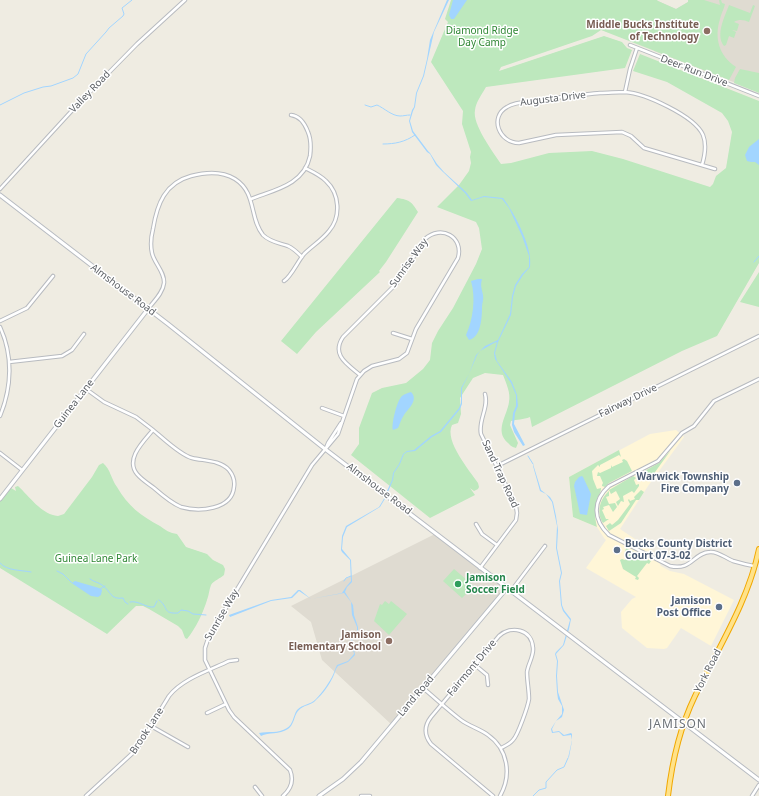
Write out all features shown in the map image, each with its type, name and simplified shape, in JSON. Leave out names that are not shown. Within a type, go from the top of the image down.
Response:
[{"type":"highway","name":"York Road","points":[[668,796],[675,756],[684,723],[694,697],[742,601],[755,566],[759,549]]},
{"type":"main road","name":"Almshouse Road","points":[[0,195],[148,309],[325,449],[759,780]]},
{"type":"main road","name":"Guinea Lane","points":[[0,499],[148,309]]},
{"type":"main road","name":"Land Road","points":[[319,796],[361,762],[507,588]]},
{"type":"street","name":"Valley Road","points":[[0,190],[78,104],[136,44],[185,0]]},
{"type":"street","name":"Deer Run Drive","points":[[630,45],[759,96]]},
{"type":"street","points":[[625,92],[630,69],[637,48]]},
{"type":"street","name":"Augusta Drive","points":[[702,165],[705,154],[704,140],[701,131],[694,123],[657,101],[625,92],[567,95],[511,105],[504,109],[500,114],[498,122],[500,134],[510,142],[517,143],[556,135],[622,132],[631,136],[644,148],[702,165],[715,168]]},
{"type":"street","points":[[251,199],[291,183],[300,176],[305,168],[310,152],[309,135],[302,121],[296,116],[291,115]]},
{"type":"street","points":[[284,281],[288,278],[302,257],[329,231],[335,222],[337,208],[336,198],[330,184],[322,177],[305,168]]},
{"type":"street","points":[[148,309],[159,295],[163,286],[163,276],[152,254],[151,240],[157,209],[161,199],[170,188],[190,176],[218,173],[227,175],[237,180],[246,190],[251,199],[258,225],[263,234],[271,240],[290,247],[302,257]]},
{"type":"street","name":"Sunrise Way","points":[[283,796],[291,785],[292,778],[290,770],[234,717],[209,670],[204,652],[209,636],[312,465],[325,449],[342,423],[354,384],[360,375],[372,366],[402,358],[409,349],[416,329],[458,258],[458,244],[454,238],[445,233],[435,232],[425,239],[399,280],[340,340],[339,350],[342,360],[360,375]]},
{"type":"street","points":[[0,321],[27,308],[53,276]]},
{"type":"street","points":[[0,326],[6,345],[9,362],[7,393],[0,416]]},
{"type":"street","points":[[393,333],[412,339]]},
{"type":"street","points":[[9,362],[62,356],[72,350],[84,334]]},
{"type":"street","name":"Fairway Drive","points":[[497,466],[759,336]]},
{"type":"street","points":[[755,566],[732,561],[718,553],[712,552],[704,553],[686,566],[678,568],[670,566],[609,535],[599,522],[597,510],[599,499],[607,487],[658,461],[682,434],[694,426],[714,401],[759,378]]},
{"type":"street","points":[[86,389],[104,402],[136,417],[153,430],[187,456],[218,463],[226,467],[231,473],[234,483],[233,494],[230,499],[221,506],[214,508],[186,508],[174,503],[139,476],[133,465],[134,455],[153,430]]},
{"type":"street","name":"Sand Trap Road","points":[[480,568],[514,524],[518,513],[480,430],[480,425],[487,403],[485,394]]},
{"type":"street","points":[[322,408],[344,416]]},
{"type":"street","points":[[0,453],[22,470]]},
{"type":"street","points":[[476,524],[482,534],[497,545]]},
{"type":"street","points":[[511,591],[545,546]]},
{"type":"street","name":"Fairmont Drive","points":[[493,796],[429,742],[426,731],[427,724],[499,636],[505,631],[519,630],[526,633],[532,641],[533,651],[527,672],[528,702],[512,742],[501,748]]},
{"type":"street","name":"Brook Lane","points":[[86,796],[133,754],[174,690],[182,684],[209,670],[228,661],[237,660]]},
{"type":"street","points":[[475,665],[487,675],[488,685]]},
{"type":"street","points":[[423,688],[464,722],[488,734],[501,748],[505,758],[507,773],[506,782],[500,796]]},
{"type":"street","points":[[207,713],[226,704]]},
{"type":"street","points":[[151,726],[188,747]]},
{"type":"street","points":[[752,796],[759,785]]},
{"type":"street","points":[[256,787],[262,796]]},
{"type":"street","points":[[361,796],[370,796]]},
{"type":"shaded area","name":"Middle Bucks Institute of Technology","points":[[688,0],[759,0],[759,92],[654,51],[655,11],[658,1],[676,9],[688,2]]},
{"type":"shaded area","points":[[676,430],[684,437],[648,486],[620,529],[653,551],[661,566],[670,571],[684,574],[734,600],[711,646],[681,628],[667,648],[647,648],[622,628],[621,612],[632,599],[636,597],[586,568],[606,540],[597,527],[573,517],[569,477],[650,434]]},
{"type":"shaded area","name":"Jamison Elementary School","points":[[437,533],[507,588],[392,725],[322,660],[311,622],[291,606]]},
{"type":"green space","name":"Diamond Ridge Day Camp","points":[[451,0],[657,0],[676,9],[688,2],[688,0],[704,0],[720,5],[719,0],[721,0],[722,3],[725,4],[718,26],[719,46],[725,58],[736,67],[729,80],[601,30],[592,36],[501,67],[499,71],[604,36],[622,42],[627,48],[632,50],[625,68],[486,87],[479,98],[475,110],[475,116],[484,138],[501,164],[511,163],[549,153],[592,151],[623,159],[710,187],[716,176],[726,168],[732,132],[728,121],[722,113],[667,82],[633,71],[640,54],[759,101],[759,263],[717,336],[682,351],[532,427],[530,417],[511,421],[510,425],[518,443],[516,448],[508,443],[502,434],[502,423],[508,407],[509,399],[508,388],[503,375],[485,373],[473,378],[460,398],[461,414],[458,423],[452,425],[450,432],[459,456],[478,483],[479,487],[474,491],[470,488],[475,495],[430,518],[351,455],[359,444],[359,428],[372,393],[382,388],[406,383],[423,369],[430,360],[432,343],[453,308],[476,264],[482,249],[479,228],[476,222],[437,207],[459,185],[469,171],[471,163],[471,152],[462,124],[463,111],[431,62],[448,22],[445,19]]},
{"type":"green space","points":[[729,5],[750,13],[753,5],[755,6],[749,22],[738,20],[734,22],[739,24],[737,31],[732,30],[736,32],[734,38],[729,36],[726,45],[724,46],[721,42],[720,36],[723,20]]},
{"type":"green space","points":[[740,69],[759,73],[759,93],[734,83]]},
{"type":"green space","points":[[397,198],[405,199],[410,202],[414,205],[418,212],[379,271],[380,272],[316,332],[297,354],[281,341]]},
{"type":"green space","points":[[759,272],[759,307],[740,302]]},
{"type":"green space","points":[[619,450],[621,457],[619,455],[600,465],[600,467],[598,465],[592,471],[597,489],[601,488],[595,507],[597,527],[573,517],[569,477]]},
{"type":"green space","points":[[671,450],[650,479],[643,481],[641,476],[639,477],[639,474],[659,463]]},
{"type":"green space","points":[[624,459],[627,461],[632,471],[609,483],[605,487],[602,486],[603,483],[600,476],[597,476],[598,472],[600,473],[611,468],[611,465],[612,467],[623,462],[622,460]]},
{"type":"green space","name":"Guinea Lane Park","points":[[103,463],[108,469],[121,494],[130,505],[166,530],[177,534],[186,547],[207,554],[213,560],[223,565],[225,569],[224,575],[211,585],[208,598],[201,615],[187,639],[178,626],[143,606],[136,606],[107,634],[0,568],[0,501],[11,488],[16,491],[15,487],[18,486],[41,509],[52,515],[58,516],[64,514],[92,477],[99,465]]},
{"type":"green space","points":[[633,476],[636,478],[634,480],[636,485],[639,484],[639,486],[634,493],[632,491],[623,496],[624,502],[621,501],[618,506],[616,502],[620,499],[616,491],[611,494],[609,490]]},
{"type":"green space","points":[[641,490],[644,492],[639,500],[636,500],[621,523],[609,531],[606,526],[610,523],[612,525],[618,520],[630,504],[628,500],[629,499],[630,501],[635,499],[634,497]]},
{"type":"green space","points":[[609,491],[609,496],[606,497],[609,504],[615,503],[617,507],[613,512],[609,505],[603,507],[604,509],[602,510],[606,519],[609,519],[603,523],[599,510],[603,498]]},
{"type":"green space","points":[[626,548],[651,561],[649,564],[647,563],[637,576],[639,578],[638,580],[635,579],[636,577],[623,569],[620,560],[625,560],[629,554],[625,552]]},
{"type":"green space","name":"Jamison Soccer Field","points":[[454,569],[474,586],[462,598],[443,581]]},
{"type":"green space","points":[[385,601],[389,604],[391,601],[407,614],[389,635],[374,621],[380,604],[382,605]]},
{"type":"water","points":[[447,0],[449,0],[434,32],[424,76],[417,93],[415,107],[410,121],[413,131],[430,153],[437,164],[466,192],[472,200],[484,196],[503,198],[518,222],[526,241],[529,250],[530,267],[516,286],[511,315],[498,342],[495,353],[497,361],[512,382],[517,395],[518,406],[515,413],[514,424],[525,445],[523,446],[514,432],[512,425],[513,413],[516,406],[516,395],[511,383],[495,359],[494,353],[497,342],[480,351],[485,346],[498,340],[510,314],[515,285],[522,274],[529,267],[529,256],[522,236],[509,208],[502,199],[484,197],[471,201],[465,193],[436,165],[430,154],[412,132],[409,121],[414,107],[416,93],[423,76],[430,40]]},
{"type":"water","points":[[453,0],[467,0],[454,19],[451,19],[449,15]]},
{"type":"water","points":[[759,139],[759,165],[755,162],[747,161],[745,155],[749,147]]},
{"type":"water","points":[[482,279],[481,286],[483,298],[481,321],[476,335],[469,340],[466,335],[473,309],[473,288],[471,281]]},
{"type":"water","points":[[480,351],[477,355],[469,374],[476,355]]},
{"type":"water","points":[[469,374],[462,388],[462,404],[460,409],[441,432],[432,437],[415,451],[404,454],[394,473],[393,480],[388,492],[387,491],[392,480],[393,473],[403,454],[407,451],[414,450],[431,436],[440,431],[459,408],[461,403],[461,388]]},
{"type":"water","points":[[411,392],[414,398],[412,404],[403,417],[398,428],[393,430],[398,402],[403,395]]},
{"type":"water","points":[[533,464],[541,490],[550,497],[553,502],[558,530],[557,548],[562,573],[560,581],[562,605],[571,619],[564,645],[556,654],[558,661],[558,692],[564,710],[562,717],[556,721],[562,714],[562,706],[558,699],[557,692],[556,676],[557,661],[555,654],[563,645],[570,620],[563,611],[561,605],[559,581],[561,573],[556,548],[557,526],[552,502],[546,494],[540,491]]},
{"type":"water","points":[[582,476],[591,494],[587,515],[580,514],[574,486],[579,477]]},
{"type":"water","points":[[386,497],[380,507],[347,527],[343,537],[342,549],[351,560],[352,582],[347,587],[345,592],[353,605],[354,615],[358,627],[358,633],[352,639],[355,655],[348,662],[338,666],[328,686],[314,702],[298,711],[292,725],[288,729],[285,731],[261,736],[259,733],[277,732],[289,727],[297,710],[314,701],[323,691],[332,677],[337,665],[348,661],[354,654],[351,639],[357,633],[357,627],[352,615],[351,602],[344,593],[311,599],[342,593],[351,581],[350,560],[341,550],[342,536],[346,526],[379,507]]},
{"type":"water","points":[[75,581],[99,588],[102,590],[101,595],[98,597],[91,596],[72,583]]},
{"type":"water","points":[[298,590],[311,599],[299,591],[292,598],[271,601],[230,617],[229,615],[271,600],[291,597]]},
{"type":"water","points":[[556,721],[552,729],[553,732],[559,731],[564,735],[571,733],[572,740],[571,735],[563,736],[559,732],[552,733],[551,729]]},
{"type":"waterway","points":[[0,105],[24,93],[51,86],[73,78],[78,74],[86,54],[109,28],[123,16],[124,14],[122,8],[132,0]]},
{"type":"waterway","points":[[365,105],[371,107],[377,105],[397,116],[410,115]]},
{"type":"waterway","points":[[383,144],[400,142],[415,135]]},
{"type":"waterway","points":[[754,262],[759,256]]},
{"type":"waterway","points":[[528,456],[533,464]]},
{"type":"waterway","points":[[0,563],[6,568],[31,572]]},
{"type":"waterway","points":[[57,571],[63,574],[72,583]]},
{"type":"waterway","points":[[344,581],[346,578],[351,576]]},
{"type":"waterway","points":[[90,579],[105,587],[116,598],[123,598],[128,604]]},
{"type":"waterway","points":[[100,589],[105,586]]},
{"type":"waterway","points":[[159,600],[168,611],[173,613],[178,613],[181,610],[188,611],[193,614],[206,615]]},
{"type":"waterway","points":[[130,602],[136,602],[154,607],[157,601]]},
{"type":"waterway","points":[[533,796],[539,790],[546,788],[546,782],[557,770],[564,767],[568,758]]},
{"type":"place","name":"Middle Bucks Institute of Technology","points":[[707,31]]},
{"type":"place","name":"Warwick Township Fire Company","points":[[737,483]]},
{"type":"place","name":"Bucks County District Court 07-3-02","points":[[617,550]]},
{"type":"place","name":"Jamison Soccer Field","points":[[458,584]]},
{"type":"place","name":"Jamison Post Office","points":[[719,607]]},
{"type":"place","name":"Jamison Elementary School","points":[[389,641]]},
{"type":"district","name":"JAMISON","points":[[678,725]]}]
